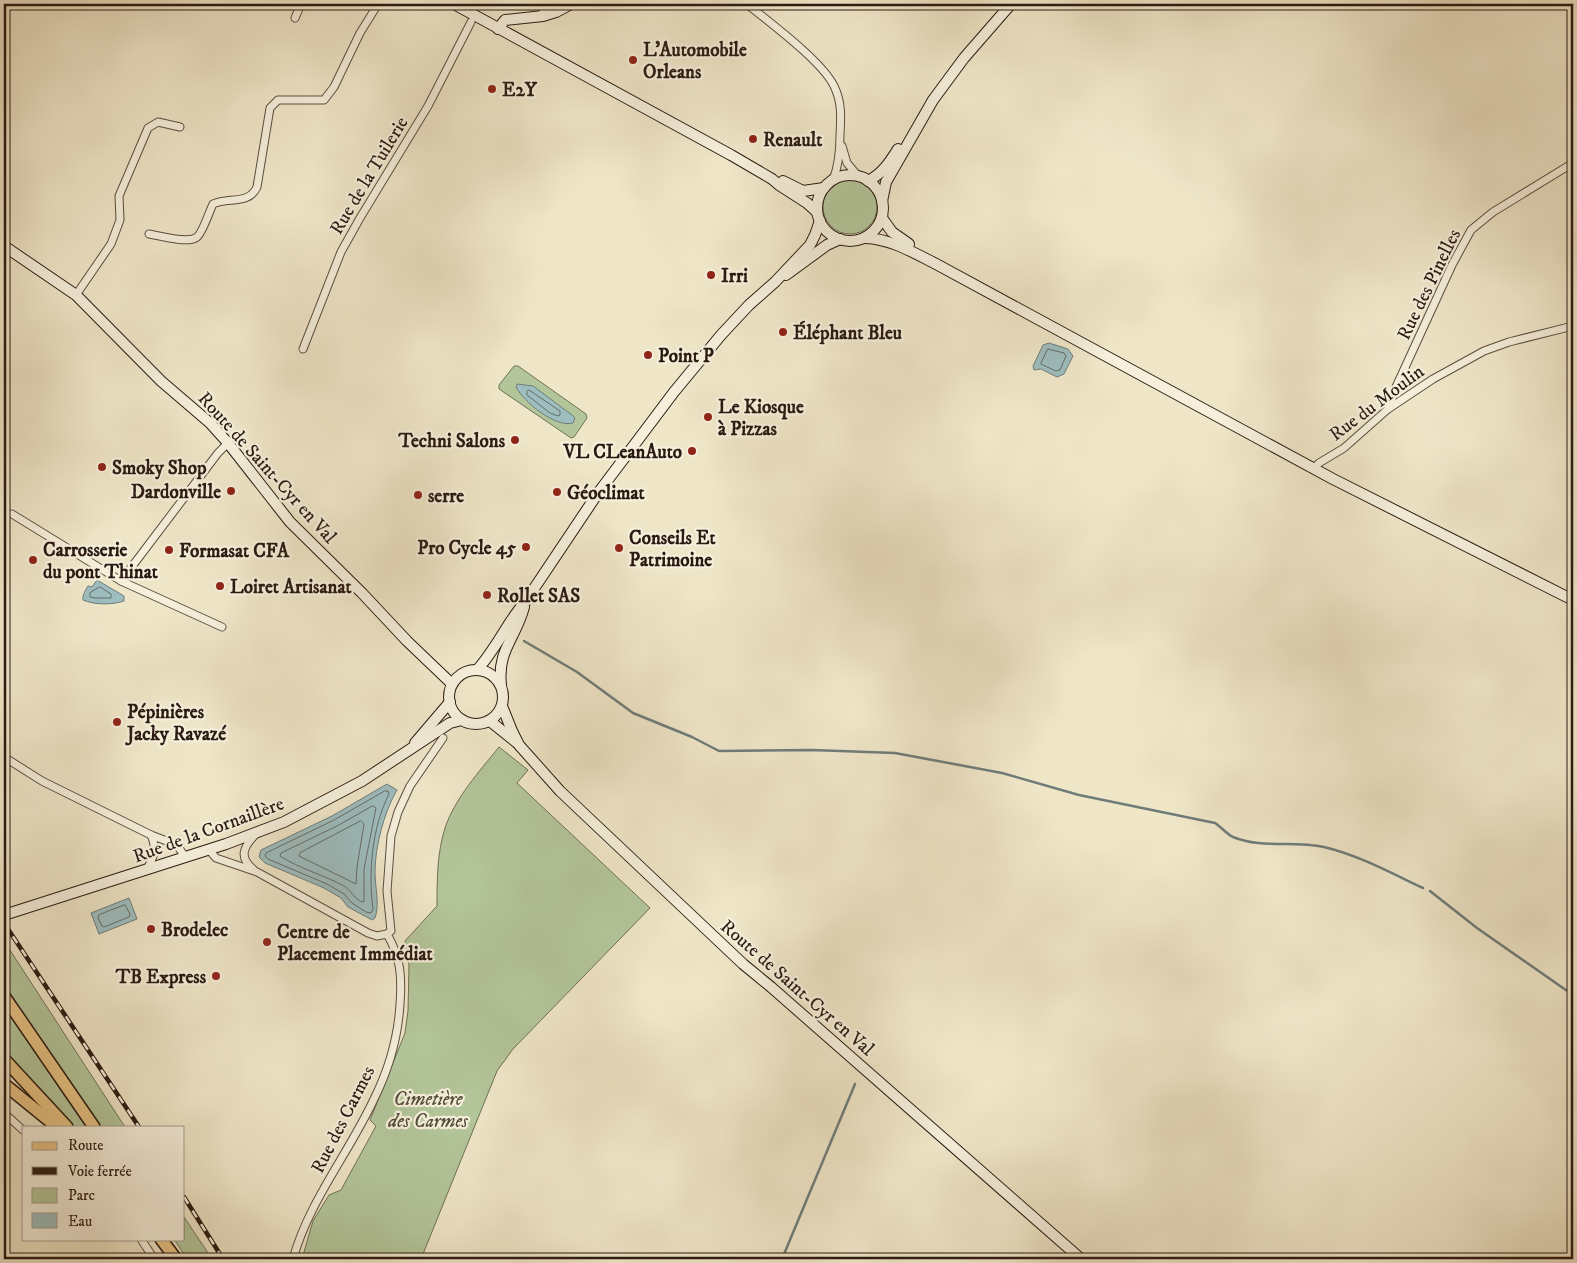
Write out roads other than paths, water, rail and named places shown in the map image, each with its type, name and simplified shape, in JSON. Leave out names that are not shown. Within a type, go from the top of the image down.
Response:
[{"type":"main road","points":[[454,4],[772,179],[807,203],[819,217],[825,229],[840,240],[856,241],[872,233],[882,218],[883,210],[880,193],[868,181],[858,176],[848,176],[833,180],[824,188],[820,195],[819,217],[815,235],[810,245],[775,282]]},
{"type":"main road","points":[[498,28],[505,20],[542,16],[556,12],[571,4]]},
{"type":"main road","points":[[882,201],[886,182],[931,104],[970,50],[1011,4]]},
{"type":"main road","points":[[868,181],[882,171],[920,116],[931,104]]},
{"type":"main road","points":[[772,179],[783,181],[803,191],[824,188]]},
{"type":"main road","points":[[882,218],[892,232],[938,265]]},
{"type":"main road","points":[[865,238],[877,238],[896,244],[938,265],[1314,468],[1573,600]]},
{"type":"main road","points":[[477,670],[490,656],[515,614],[598,493],[674,392],[721,335],[750,303],[775,282],[827,246],[840,240]]},
{"type":"main road","name":"Route de Saint-Cyr en Val","points":[[4,246],[89,306],[161,381],[191,405],[228,443],[290,522],[362,593],[406,641],[452,684]]},
{"type":"main road","points":[[502,686],[492,674],[477,670],[463,674],[452,684],[449,693],[450,702],[456,716],[471,724],[480,724],[490,721],[499,712],[504,699],[500,671],[502,658],[522,614],[525,602]]},
{"type":"main road","name":"Rue de la Cornaillère","points":[[412,747],[450,702]]},
{"type":"main road","name":"Route de Saint-Cyr en Val","points":[[502,706],[519,745]]},
{"type":"main road","name":"Rue de la Cornaillère","points":[[4,915],[257,834],[362,781],[450,723],[462,720]]},
{"type":"main road","name":"Route de Saint-Cyr en Val","points":[[490,721],[519,745],[560,791],[743,964],[1081,1259]]},
{"type":"main road","points":[[4,996],[93,1126]]},
{"type":"main road","points":[[4,1059],[65,1126]]},
{"type":"main road","points":[[4,1084],[56,1126]]},
{"type":"main road","points":[[162,1240],[177,1259]]},
{"type":"main road","points":[[170,1240],[177,1259]]},
{"type":"street","points":[[295,18],[302,4]]},
{"type":"street","points":[[149,234],[186,240],[194,239],[199,236],[213,204],[221,200],[249,198],[254,194],[257,187],[270,108],[278,100],[324,100],[334,87],[360,33],[378,4]]},
{"type":"street","points":[[542,16],[543,4]]},
{"type":"street","points":[[746,4],[812,59],[834,85],[840,104],[840,132],[839,164],[833,180]]},
{"type":"street","name":"Rue de la Tuilerie","points":[[304,349],[341,252],[428,106],[471,22]]},
{"type":"street","points":[[76,296],[112,244],[120,220],[118,196],[148,128],[158,122],[180,127]]},
{"type":"street","points":[[840,132],[847,163],[858,176]]},
{"type":"street","name":"Rue des Pinelles","points":[[1388,409],[1396,387],[1452,265],[1471,230],[1493,212],[1573,163]]},
{"type":"street","name":"Rue du Moulin","points":[[1314,468],[1344,448],[1388,409],[1433,378],[1484,351],[1509,342],[1573,326]]},
{"type":"street","points":[[121,581],[218,453],[228,443]]},
{"type":"street","points":[[12,514],[121,581],[222,628]]},
{"type":"street","points":[[257,834],[248,842],[244,856],[245,863],[257,872],[368,933],[376,936],[387,934],[391,931],[388,891],[391,836],[398,812],[410,786],[443,738]]},
{"type":"street","points":[[4,757],[42,781],[151,835],[177,845],[185,858]]},
{"type":"street","points":[[146,870],[154,853],[154,842],[151,835]]},
{"type":"street","points":[[209,850],[216,858],[257,872]]},
{"type":"street","name":"Rue des Carmes","points":[[293,1259],[306,1223],[375,1098],[397,1037],[401,995],[400,972],[396,950],[387,934]]},
{"type":"street","points":[[4,1113],[22,1129]]},
{"type":"street","points":[[142,1240],[154,1259]]},
{"type":"water","points":[[1049,343],[1068,349],[1073,356],[1064,374],[1057,377],[1041,369],[1034,370],[1033,366],[1043,345]]},
{"type":"water","points":[[517,384],[533,386],[572,415],[575,418],[573,423],[566,424],[549,418],[526,400],[516,387]]},
{"type":"water","points":[[97,580],[124,596],[124,601],[104,604],[83,600],[88,586],[92,587]]},
{"type":"water","points":[[387,784],[397,790],[384,819],[379,841],[375,862],[377,907],[375,918],[372,920],[348,907],[341,898],[324,888],[265,863],[259,857],[261,850],[332,816]]},
{"type":"water","points":[[129,898],[137,919],[99,934],[91,913]]},
{"type":"waterway","points":[[524,641],[577,672],[633,713],[692,737],[719,751],[812,750],[895,753],[1002,773],[1079,795],[1215,823],[1231,836],[1244,841],[1267,844],[1313,845],[1337,850],[1423,888]]},
{"type":"waterway","points":[[1430,891],[1477,928],[1573,995]]},
{"type":"waterway","points":[[782,1259],[855,1084]]},
{"type":"railway","points":[[4,923],[138,1126]]},
{"type":"railway","points":[[185,1199],[223,1259]]},
{"type":"place","name":"L’Automobile Orleans","points":[[633,60]]},
{"type":"place","name":"E2Y","points":[[492,89]]},
{"type":"place","name":"Renault","points":[[753,139]]},
{"type":"place","name":"Irri","points":[[711,275]]},
{"type":"place","name":"Éléphant Bleu","points":[[783,332]]},
{"type":"place","name":"Point P","points":[[648,355]]},
{"type":"place","name":"Le Kiosque à Pizzas","points":[[708,417]]},
{"type":"place","name":"Techni Salons","points":[[515,440]]},
{"type":"place","name":"VL CLeanAuto","points":[[692,451]]},
{"type":"place","name":"Smoky Shop","points":[[102,467]]},
{"type":"place","name":"Dardonville","points":[[231,491]]},
{"type":"place","name":"Géoclimat","points":[[557,492]]},
{"type":"place","name":"serre","points":[[418,495]]},
{"type":"place","name":"Pro Cycle 45","points":[[526,547]]},
{"type":"place","name":"Conseils Et Patrimoine","points":[[619,548]]},
{"type":"place","name":"Formasat CFA","points":[[169,550]]},
{"type":"place","name":"Carrosserie du pont Thinat","points":[[33,560]]},
{"type":"place","name":"Loiret Artisanat","points":[[220,586]]},
{"type":"place","name":"Rollet SAS","points":[[487,595]]},
{"type":"place","name":"Pépinières Jacky Ravazé","points":[[117,722]]},
{"type":"place","name":"Brodelec","points":[[151,929]]},
{"type":"place","name":"Centre de Placement Immédiat","points":[[267,942]]},
{"type":"place","name":"TB Express","points":[[216,976]]},
{"type":"park label","name":"Cimetière des Carmes","points":[[428,1109]]}]
